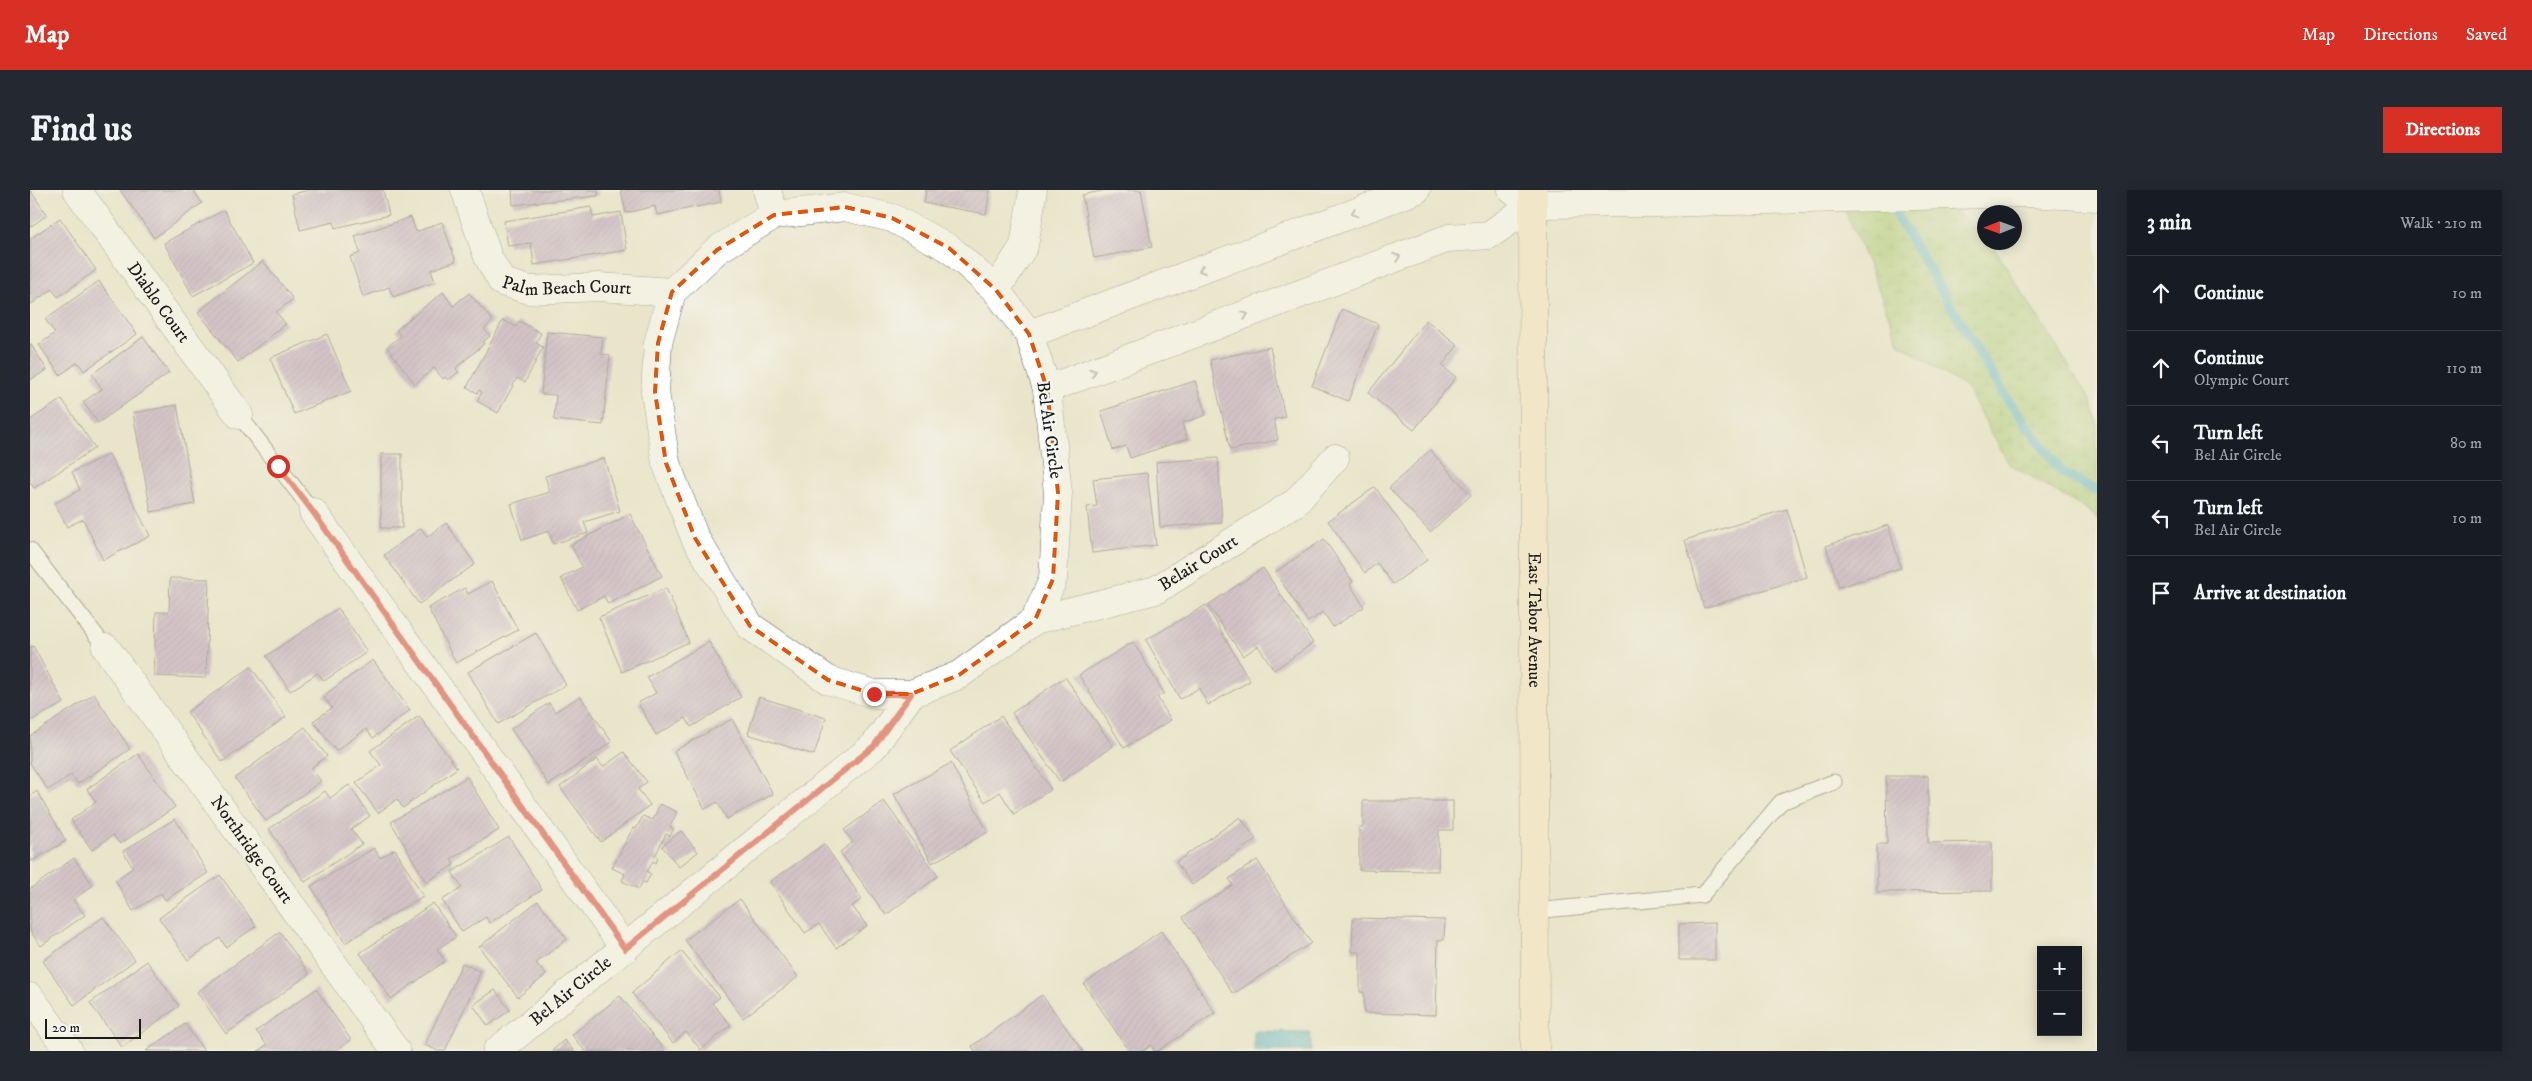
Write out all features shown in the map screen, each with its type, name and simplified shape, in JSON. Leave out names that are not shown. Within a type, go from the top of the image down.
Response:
[{"type":"main road","name":"East Tabor Avenue","points":[[1526,195],[1535,1051]]},
{"type":"street","name":"Diablo Court","points":[[77,190],[239,415]]},
{"type":"street","name":"Palm Beach Court","points":[[465,190],[488,257],[502,282],[530,290],[599,287],[672,292]]},
{"type":"street","points":[[996,290],[1024,246],[1033,190]]},
{"type":"street","points":[[1029,334],[1416,190]]},
{"type":"street","points":[[1047,389],[1449,238],[1489,235],[1526,195],[1847,198],[2026,193],[2097,196]]},
{"type":"street","name":"Bel Air Circle","points":[[672,292],[770,202],[845,207],[892,218],[949,248],[996,290],[1029,334],[1047,389],[1058,492],[1053,578],[1035,620]]},
{"type":"street","points":[[672,292],[658,343],[655,392],[666,463],[695,538],[750,626],[828,680],[874,694],[911,694],[959,675],[1035,620]]},
{"type":"street","name":"Belair Court","points":[[1035,620],[1156,590],[1296,502],[1335,458]]},
{"type":"street","points":[[313,512],[625,949]]},
{"type":"street","name":"Northridge Court","points":[[106,648],[396,1051]]},
{"type":"street","name":"Bel Air Circle","points":[[497,1051],[874,746],[911,694]]},
{"type":"street","points":[[30,997],[69,1051]]},
{"type":"lane","points":[[239,415],[313,512]]},
{"type":"lane","points":[[30,550],[106,648]]},
{"type":"lane","points":[[1534,911],[1702,895],[1781,802],[1834,782]]},
{"type":"highlighted area","points":[[845,207],[892,218],[949,248],[996,290],[1029,334],[1047,389],[1058,493],[1053,579],[1035,620],[959,675],[911,694],[874,694],[828,680],[750,626],[695,538],[666,463],[655,392],[658,343],[672,292],[717,250],[774,215]]},
{"type":"green space","points":[[1836,190],[1934,190],[1977,230],[1977,250],[1996,250],[2090,400],[2097,420],[2097,519],[2092,513],[2009,464],[1966,388],[1899,343],[1873,275]]},
{"type":"water","points":[[1254,1031],[1311,1032],[1311,1051],[1254,1051]]},
{"type":"building","points":[[30,190],[47,215],[30,227]]},
{"type":"building","points":[[120,190],[196,190],[194,191],[202,203],[154,238]]},
{"type":"building","points":[[310,190],[383,190],[389,215],[335,228],[334,222],[300,230],[292,194]]},
{"type":"building","points":[[512,190],[598,190],[598,196],[513,205]]},
{"type":"building","points":[[621,190],[719,190],[721,202],[657,215],[655,206],[626,213]]},
{"type":"building","points":[[926,190],[990,190],[986,214],[924,203]]},
{"type":"building","points":[[1106,190],[1141,190],[1152,247],[1094,258],[1082,195]]},
{"type":"building","points":[[591,207],[593,217],[621,212],[627,250],[534,265],[531,243],[508,246],[504,221]]},
{"type":"building","points":[[224,210],[253,263],[193,296],[164,243]]},
{"type":"building","points":[[411,217],[416,232],[442,222],[456,261],[431,270],[435,282],[393,297],[389,287],[363,297],[350,257],[360,253],[355,236]]},
{"type":"building","points":[[60,218],[96,270],[58,297],[52,289],[30,305],[30,239]]},
{"type":"building","points":[[263,261],[293,299],[276,312],[286,324],[238,362],[198,312]]},
{"type":"building","points":[[99,281],[137,334],[84,371],[78,362],[60,375],[39,345],[55,333],[45,319]]},
{"type":"building","points":[[443,292],[453,306],[469,293],[493,321],[484,329],[490,336],[483,342],[484,344],[458,366],[456,369],[459,372],[448,380],[445,377],[443,379],[434,368],[415,384],[387,347],[401,336],[396,330]]},
{"type":"building","points":[[1342,309],[1378,324],[1348,401],[1312,386]]},
{"type":"building","points":[[503,320],[516,327],[519,321],[541,333],[536,343],[543,347],[525,382],[517,378],[498,413],[477,401],[482,392],[479,390],[477,393],[467,387]]},
{"type":"building","points":[[1426,320],[1458,345],[1442,366],[1456,377],[1414,430],[1368,393]]},
{"type":"building","points":[[547,332],[603,337],[601,354],[610,355],[603,425],[554,420],[556,395],[541,394]]},
{"type":"building","points":[[327,334],[351,391],[294,414],[270,358]]},
{"type":"building","points":[[143,337],[169,373],[98,423],[83,402],[102,389],[92,374]]},
{"type":"building","points":[[30,343],[47,370],[30,380]]},
{"type":"building","points":[[1270,347],[1285,417],[1274,419],[1278,440],[1230,450],[1210,360]]},
{"type":"building","points":[[1195,381],[1206,415],[1182,423],[1187,439],[1130,458],[1126,446],[1113,450],[1101,411]]},
{"type":"building","points":[[62,399],[95,448],[34,488],[30,482],[30,420]]},
{"type":"building","points":[[177,405],[195,504],[151,512],[133,413]]},
{"type":"building","points":[[1430,450],[1471,495],[1430,532],[1389,488]]},
{"type":"building","points":[[109,454],[150,536],[103,560],[83,519],[67,527],[55,503],[80,490],[72,472]]},
{"type":"building","points":[[381,454],[402,454],[402,528],[381,528]]},
{"type":"building","points":[[604,458],[620,511],[584,522],[588,533],[553,544],[549,531],[522,540],[511,504],[550,492],[545,476]]},
{"type":"building","points":[[1218,458],[1222,523],[1160,527],[1156,462]]},
{"type":"building","points":[[1147,473],[1156,545],[1092,553],[1087,507],[1097,506],[1093,479]]},
{"type":"building","points":[[1375,487],[1427,560],[1393,584],[1377,563],[1365,573],[1328,521]]},
{"type":"building","points":[[1787,509],[1807,577],[1704,608],[1685,540]]},
{"type":"building","points":[[630,514],[662,576],[608,604],[604,596],[577,610],[561,578],[582,567],[571,545]]},
{"type":"building","points":[[446,523],[475,564],[419,604],[384,555],[421,528],[427,537]]},
{"type":"building","points":[[1888,525],[1901,568],[1839,587],[1826,546]]},
{"type":"building","points":[[1324,539],[1353,582],[1350,584],[1364,607],[1333,627],[1323,612],[1308,622],[1275,572]]},
{"type":"building","points":[[1263,568],[1313,643],[1274,670],[1258,646],[1243,656],[1208,605]]},
{"type":"building","points":[[170,578],[209,579],[206,678],[154,676],[156,612],[169,612]]},
{"type":"building","points":[[492,581],[518,630],[456,663],[428,608],[465,588],[468,594]]},
{"type":"building","points":[[666,588],[689,642],[622,672],[599,617]]},
{"type":"building","points":[[1206,605],[1250,681],[1208,705],[1199,688],[1180,699],[1146,640]]},
{"type":"building","points":[[338,608],[367,652],[324,681],[318,673],[290,691],[266,656]]},
{"type":"building","points":[[536,633],[566,685],[498,724],[468,672]]},
{"type":"building","points":[[709,642],[741,697],[691,727],[686,718],[656,735],[638,703],[656,693],[647,677]]},
{"type":"building","points":[[1133,642],[1164,693],[1157,697],[1171,720],[1124,748],[1079,675]]},
{"type":"building","points":[[33,646],[64,703],[30,721],[30,648]]},
{"type":"building","points":[[373,660],[410,710],[373,738],[366,729],[336,751],[313,721],[332,708],[323,696]]},
{"type":"building","points":[[251,667],[286,717],[222,762],[187,712]]},
{"type":"building","points":[[1065,677],[1113,746],[1060,782],[1012,713]]},
{"type":"building","points":[[94,694],[130,749],[78,784],[71,775],[48,790],[30,763],[30,736]]},
{"type":"building","points":[[580,696],[612,742],[549,785],[511,729],[549,703],[555,712]]},
{"type":"building","points":[[759,697],[826,718],[814,755],[748,734]]},
{"type":"building","points":[[419,716],[457,768],[403,808],[397,799],[378,813],[356,783],[381,765],[370,751]]},
{"type":"building","points":[[1001,716],[1051,789],[1014,814],[1000,792],[985,802],[950,751]]},
{"type":"building","points":[[732,719],[773,794],[727,819],[717,802],[705,809],[674,751]]},
{"type":"building","points":[[305,727],[327,756],[311,768],[321,781],[266,821],[235,778]]},
{"type":"building","points":[[624,752],[647,782],[638,789],[650,805],[601,842],[560,787],[597,759],[603,767]]},
{"type":"building","points":[[138,754],[175,807],[120,844],[113,835],[92,850],[71,820],[96,802],[87,789]]},
{"type":"building","points":[[951,763],[988,832],[932,863],[894,794]]},
{"type":"building","points":[[1886,776],[1928,776],[1928,843],[1992,842],[1992,891],[1877,892],[1877,844],[1887,844]]},
{"type":"building","points":[[467,777],[499,830],[451,859],[454,865],[426,882],[391,822]]},
{"type":"building","points":[[349,785],[370,816],[351,829],[362,844],[305,882],[269,829],[325,791],[330,798]]},
{"type":"building","points":[[37,791],[66,841],[30,862],[30,796]]},
{"type":"building","points":[[884,801],[938,876],[886,915],[840,852],[853,842],[844,830]]},
{"type":"building","points":[[1363,801],[1453,801],[1453,830],[1439,830],[1438,871],[1359,870],[1359,827],[1363,827]]},
{"type":"building","points":[[660,804],[677,812],[670,827],[674,829],[670,836],[666,834],[655,856],[658,858],[656,863],[653,861],[647,872],[651,874],[646,883],[642,882],[639,889],[622,881],[625,874],[612,868],[633,828],[636,829],[643,816],[653,820]]},
{"type":"building","points":[[1240,817],[1256,839],[1192,885],[1176,862]]},
{"type":"building","points":[[175,819],[208,873],[165,900],[161,893],[133,911],[115,880],[133,868],[123,851]]},
{"type":"building","points":[[681,831],[698,852],[679,867],[662,846]]},
{"type":"building","points":[[509,837],[542,890],[489,923],[486,917],[462,932],[442,900],[462,888],[452,872]]},
{"type":"building","points":[[824,844],[862,899],[852,906],[867,926],[836,948],[819,924],[805,933],[770,882]]},
{"type":"building","points":[[374,848],[380,858],[395,849],[423,896],[345,943],[311,886]]},
{"type":"building","points":[[74,858],[93,885],[73,900],[85,915],[41,946],[30,931],[30,889]]},
{"type":"building","points":[[1257,860],[1311,943],[1233,994],[1183,917],[1233,885],[1229,879]]},
{"type":"building","points":[[220,875],[256,926],[226,947],[220,938],[188,960],[159,918]]},
{"type":"building","points":[[740,899],[798,977],[743,1018],[685,940]]},
{"type":"building","points":[[538,901],[567,939],[536,963],[546,975],[518,997],[479,947]]},
{"type":"building","points":[[433,903],[456,937],[437,949],[445,961],[391,999],[360,953]]},
{"type":"building","points":[[103,917],[135,960],[74,1005],[43,961]]},
{"type":"building","points":[[1353,918],[1445,920],[1444,940],[1438,940],[1436,1015],[1364,1013],[1364,992],[1360,992],[1360,952],[1352,952]]},
{"type":"building","points":[[1715,923],[1715,960],[1679,960],[1679,924]]},
{"type":"building","points":[[1161,931],[1215,1013],[1158,1051],[1154,1051],[1151,1045],[1143,1051],[1129,1051],[1084,984]]},
{"type":"building","points":[[280,932],[309,974],[226,1034],[197,992]]},
{"type":"building","points":[[681,951],[720,997],[712,1003],[731,1025],[701,1050],[686,1032],[673,1043],[632,993]]},
{"type":"building","points":[[147,961],[179,1006],[122,1047],[90,1003]]},
{"type":"building","points":[[462,963],[481,972],[445,1051],[438,1051],[425,1045]]},
{"type":"building","points":[[316,989],[351,1040],[335,1051],[258,1051],[267,1045],[256,1031]]},
{"type":"building","points":[[495,990],[510,1010],[488,1026],[473,1005]]},
{"type":"building","points":[[1042,995],[1083,1051],[975,1051],[972,1046]]},
{"type":"building","points":[[620,996],[665,1051],[585,1051],[572,1035]]},
{"type":"building","points":[[185,1024],[204,1051],[146,1051]]},
{"type":"building","points":[[564,1040],[574,1051],[552,1051]]},
{"type":"waterway","points":[[1887,200],[2006,397],[2062,472],[2097,491]]},
{"type":"route","points":[[278,466],[313,512],[625,949],[874,746],[911,694],[874,694]]}]
